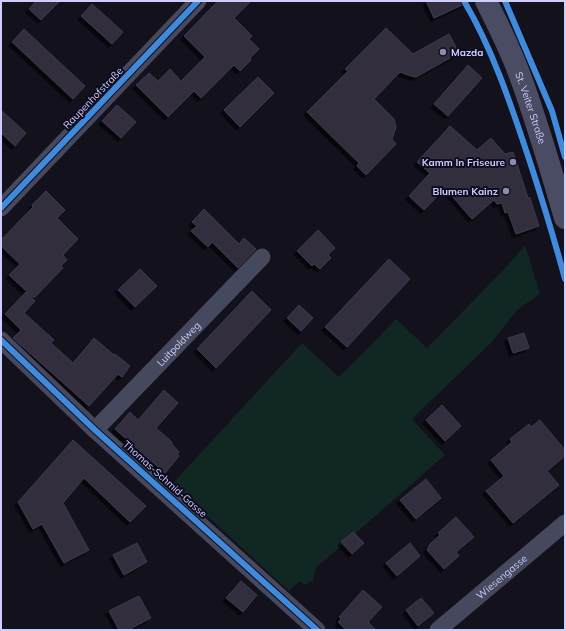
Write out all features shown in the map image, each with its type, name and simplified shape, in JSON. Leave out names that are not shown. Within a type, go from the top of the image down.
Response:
[{"type":"main road","name":"St. Veiter Straße","points":[[486,1],[503,33],[519,72],[542,141],[565,218]]},
{"type":"street","name":"Raupenhofstraße","points":[[1,208],[198,1]]},
{"type":"street","name":"Luitpoldweg","points":[[95,430],[262,257]]},
{"type":"street","name":"Thomas-Schmid-Gasse","points":[[1,340],[95,430],[317,630]]},
{"type":"street","name":"Wiesengasse","points":[[438,630],[565,523]]},
{"type":"green space","points":[[525,245],[540,294],[517,310],[491,343],[412,419],[445,455],[316,568],[313,580],[305,585],[300,581],[289,591],[172,484],[302,343],[339,377],[396,319],[427,348],[506,267]]},
{"type":"building","points":[[36,1],[60,1],[41,20],[29,9]]},
{"type":"building","points":[[218,1],[251,1],[234,18],[252,36],[249,39],[259,49],[240,71],[234,65],[201,98],[194,91],[168,117],[136,85],[149,73],[158,81],[170,69],[181,81],[205,57],[184,36]]},
{"type":"building","points":[[426,1],[471,1],[434,18]]},
{"type":"building","points":[[92,4],[123,32],[112,44],[81,16]]},
{"type":"building","points":[[386,28],[413,54],[449,34],[459,53],[416,77],[400,72],[374,99],[394,119],[396,127],[392,139],[396,144],[366,175],[357,166],[359,163],[307,112],[348,71],[345,69]]},
{"type":"building","points":[[24,29],[85,86],[73,99],[12,42]]},
{"type":"building","points":[[468,65],[482,78],[448,116],[434,104]]},
{"type":"building","points":[[258,77],[274,93],[240,127],[224,110]]},
{"type":"building","points":[[117,105],[136,122],[121,138],[102,121]]},
{"type":"building","points":[[1,110],[26,133],[15,146],[1,133]]},
{"type":"building","points":[[450,126],[477,150],[491,138],[505,154],[513,152],[539,226],[516,234],[508,212],[505,213],[502,203],[497,204],[494,200],[472,219],[445,188],[424,210],[409,196],[430,173],[417,162]]},
{"type":"building","points":[[46,191],[65,210],[57,218],[78,239],[63,255],[67,260],[61,266],[63,268],[34,298],[9,275],[20,264],[1,246],[1,240],[33,207],[32,205]]},
{"type":"building","points":[[204,209],[239,244],[244,238],[256,249],[238,268],[212,242],[208,247],[191,231],[197,226],[192,222]]},
{"type":"building","points":[[318,230],[335,248],[328,255],[331,258],[320,269],[314,264],[312,266],[297,251]]},
{"type":"building","points":[[389,259],[410,279],[347,347],[325,327]]},
{"type":"building","points":[[140,269],[157,286],[135,307],[118,290]]},
{"type":"building","points":[[252,291],[271,310],[216,368],[197,349]]},
{"type":"building","points":[[26,292],[35,301],[24,313],[54,340],[51,343],[73,363],[94,338],[130,366],[122,377],[118,374],[89,406],[13,338],[21,330],[5,314]]},
{"type":"building","points":[[299,305],[313,318],[301,331],[287,318]]},
{"type":"building","points":[[524,333],[529,348],[513,353],[508,338]]},
{"type":"building","points":[[164,390],[178,403],[156,428],[172,442],[171,443],[179,452],[177,454],[179,456],[165,473],[115,429],[130,412],[138,420]]},
{"type":"building","points":[[442,405],[461,426],[445,441],[426,420]]},
{"type":"building","points":[[540,420],[565,450],[565,456],[547,471],[559,485],[513,523],[486,491],[504,476],[491,460],[512,442],[510,439],[529,424],[531,427]]},
{"type":"building","points":[[73,440],[146,506],[130,522],[84,478],[63,503],[89,550],[64,563],[42,524],[33,529],[18,502]]},
{"type":"building","points":[[426,479],[441,498],[416,519],[400,500]]},
{"type":"building","points":[[456,517],[474,537],[456,552],[459,556],[444,569],[427,550],[430,544],[440,535],[438,533]]},
{"type":"building","points":[[353,532],[364,543],[352,554],[341,542]]},
{"type":"building","points":[[137,543],[147,562],[124,575],[113,555]]},
{"type":"building","points":[[410,543],[420,556],[397,576],[386,563]]},
{"type":"building","points":[[241,581],[257,595],[243,612],[226,598]]},
{"type":"building","points":[[363,590],[382,607],[368,622],[376,630],[346,630],[338,622],[341,619],[339,617]]},
{"type":"building","points":[[139,596],[151,618],[128,630],[119,630],[109,611]]},
{"type":"building","points":[[421,598],[434,613],[418,626],[406,610]]},
{"type":"cycle path","points":[[1,208],[198,1]]},
{"type":"cycle path","points":[[464,1],[493,58],[508,98],[539,189],[565,279]]},
{"type":"cycle path","points":[[505,1],[552,111],[565,157]]},
{"type":"cycle path","points":[[1,340],[95,430],[317,630]]},
{"type":"place","name":"Mazda","points":[[443,52]]},
{"type":"place","name":"Kamm In Friseure","points":[[513,162]]},
{"type":"place","name":"Blumen Kainz","points":[[506,191]]}]
